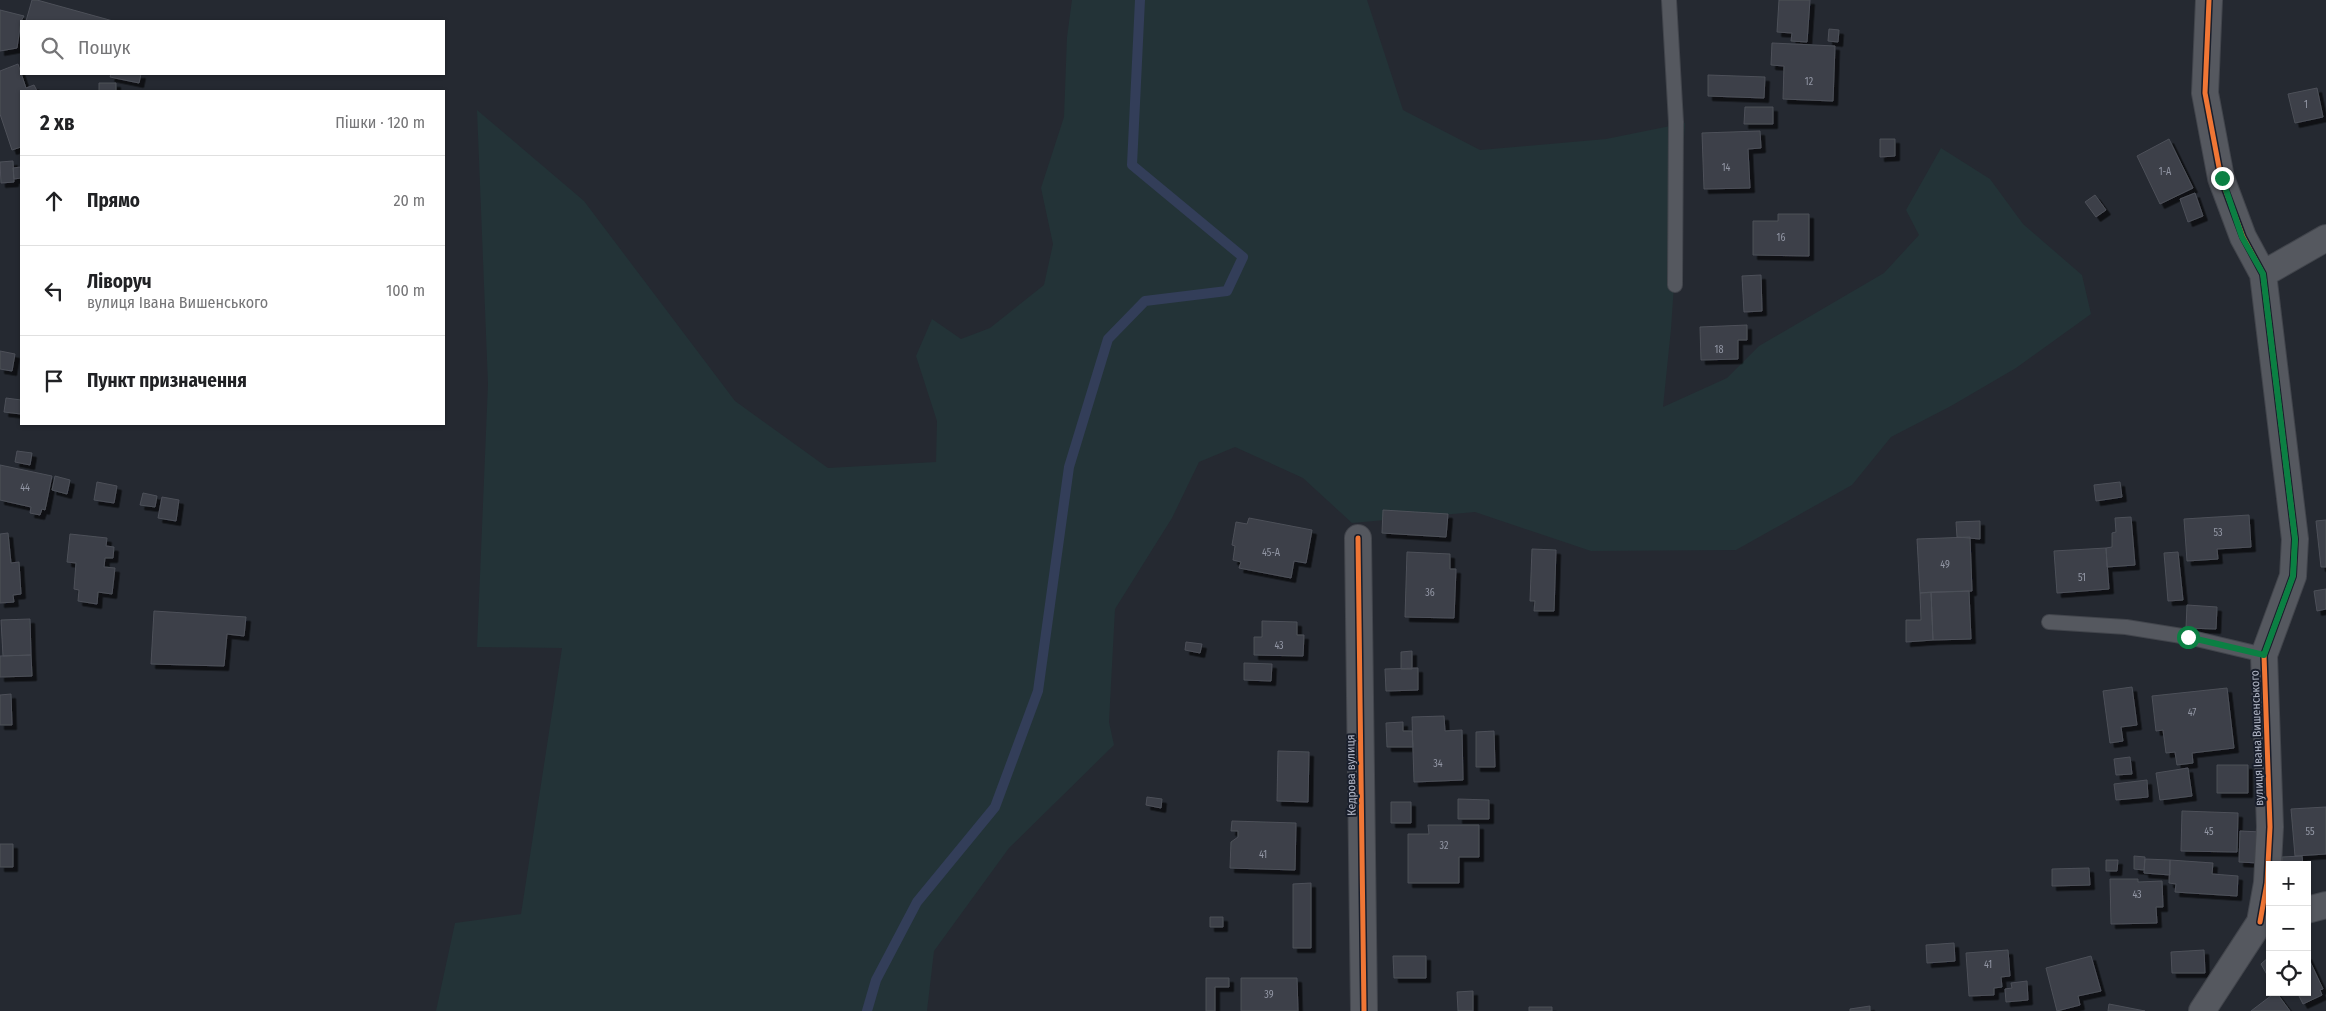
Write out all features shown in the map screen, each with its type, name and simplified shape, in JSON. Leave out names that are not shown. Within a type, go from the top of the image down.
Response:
[{"type":"street","name":"вулиця Івана Вишенського","points":[[2210,0],[2205,93],[2222,178],[2242,237],[2263,274],[2295,539],[2293,576],[2264,655],[2270,827],[2265,921]]},
{"type":"street","points":[[2263,274],[2326,238]]},
{"type":"street","name":"Кедрова вулиця","points":[[1358,538],[1364,1011]]},
{"type":"street","points":[[2311,909],[2326,906]]},
{"type":"street","points":[[2202,1011],[2265,921]]},
{"type":"lane","points":[[1668,0],[1676,122],[1675,285]]},
{"type":"lane","points":[[2049,622],[2126,627],[2188,637],[2264,655]]},
{"type":"shaded area","points":[[1072,0],[1367,0],[1403,110],[1480,150],[1606,139],[1685,123],[1671,329],[1663,407],[1727,378],[1759,346],[1884,273],[1919,235],[1906,210],[1941,148],[1990,179],[2023,224],[2082,275],[2091,314],[2016,368],[1951,406],[1891,437],[1852,485],[1736,550],[1591,551],[1475,512],[1352,523],[1303,478],[1235,447],[1199,462],[1172,518],[1115,609],[1109,722],[1114,745],[1009,848],[934,951],[927,1011],[436,1011],[455,923],[521,914],[562,648],[477,647],[488,384],[477,110],[584,201],[735,401],[828,468],[936,462],[937,421],[916,356],[932,319],[961,339],[990,328],[1044,285],[1053,244],[1041,188],[1064,117],[1067,37]]},
{"type":"building","points":[[32,0],[37,0],[109,20],[26,20]]},
{"type":"building","points":[[1779,0],[1810,0],[1807,42],[1791,41],[1792,33],[1777,32]]},
{"type":"building","points":[[0,10],[24,16],[20,20],[17,48],[0,51]]},
{"type":"building","points":[[1829,29],[1839,30],[1838,42],[1828,41]]},
{"type":"building","points":[[1772,43],[1835,46],[1833,101],[1783,99],[1784,66],[1771,65]]},
{"type":"building","points":[[18,64],[20,75],[22,75],[26,88],[34,85],[36,90],[20,90],[20,147],[12,150],[0,114],[0,71]]},
{"type":"building","points":[[111,75],[141,75],[139,83],[110,77]]},
{"type":"building","points":[[1708,75],[1765,77],[1764,98],[1708,96]]},
{"type":"building","points":[[99,83],[116,83],[116,90],[99,90]]},
{"type":"building","points":[[2317,88],[2323,117],[2295,123],[2288,94]]},
{"type":"building","points":[[1745,107],[1773,107],[1773,124],[1744,124]]},
{"type":"building","points":[[1760,131],[1761,148],[1748,149],[1750,188],[1704,189],[1702,133]]},
{"type":"building","points":[[1880,139],[1895,139],[1895,156],[1880,157]]},
{"type":"building","points":[[2169,139],[2193,188],[2160,204],[2137,156]]},
{"type":"building","points":[[13,161],[14,182],[1,183],[0,162]]},
{"type":"building","points":[[20,167],[20,178],[14,179],[13,168]]},
{"type":"building","points":[[2195,193],[2203,216],[2188,222],[2180,199]]},
{"type":"building","points":[[2095,195],[2106,210],[2096,217],[2085,202]]},
{"type":"building","points":[[1778,214],[1809,214],[1809,256],[1753,255],[1753,221],[1778,221]]},
{"type":"building","points":[[1761,275],[1762,311],[1744,312],[1742,276]]},
{"type":"building","points":[[1747,325],[1747,340],[1738,340],[1738,359],[1701,360],[1700,327]]},
{"type":"building","points":[[0,351],[15,354],[12,371],[0,369]]},
{"type":"building","points":[[6,398],[20,400],[20,414],[4,412]]},
{"type":"building","points":[[17,451],[32,453],[30,465],[15,462]]},
{"type":"building","points":[[0,465],[52,476],[45,510],[42,509],[40,515],[30,513],[31,507],[0,500]]},
{"type":"building","points":[[55,476],[70,480],[67,494],[52,490]]},
{"type":"building","points":[[97,482],[117,486],[114,503],[94,500]]},
{"type":"building","points":[[2120,482],[2122,497],[2096,501],[2094,485]]},
{"type":"building","points":[[143,493],[157,496],[155,507],[140,505]]},
{"type":"building","points":[[162,497],[179,500],[176,521],[158,518]]},
{"type":"building","points":[[1383,510],[1448,514],[1446,537],[1382,533]]},
{"type":"building","points":[[2249,515],[2251,547],[2217,549],[2218,559],[2187,561],[2184,519]]},
{"type":"building","points":[[2131,517],[2135,565],[2107,567],[2106,548],[2112,547],[2112,533],[2116,532],[2115,518]]},
{"type":"building","points":[[1249,518],[1312,530],[1306,563],[1294,561],[1291,578],[1239,568],[1241,562],[1233,560],[1235,546],[1232,545],[1236,522],[1247,524]]},
{"type":"building","points":[[2326,520],[2326,567],[2321,567],[2316,521]]},
{"type":"building","points":[[1980,521],[1980,539],[1957,537],[1956,522]]},
{"type":"building","points":[[8,533],[11,563],[19,562],[21,594],[13,595],[14,602],[0,603],[0,534]]},
{"type":"building","points":[[70,534],[107,538],[106,546],[114,547],[113,558],[105,558],[104,567],[115,568],[112,594],[98,592],[97,604],[78,601],[79,590],[74,589],[76,563],[67,562]]},
{"type":"building","points":[[1970,537],[1972,591],[1920,593],[1917,539]]},
{"type":"building","points":[[2106,548],[2109,589],[2057,593],[2054,551]]},
{"type":"building","points":[[1532,549],[1556,550],[1554,611],[1534,611],[1535,601],[1530,601]]},
{"type":"building","points":[[1407,552],[1450,554],[1450,569],[1456,569],[1454,618],[1405,617]]},
{"type":"building","points":[[2178,552],[2183,600],[2168,601],[2164,553]]},
{"type":"building","points":[[2326,589],[2326,609],[2317,611],[2314,591]]},
{"type":"building","points":[[1969,591],[1971,639],[1933,640],[1931,592]]},
{"type":"building","points":[[1931,592],[1933,640],[1906,642],[1906,620],[1921,620],[1920,593]]},
{"type":"building","points":[[2187,605],[2217,607],[2216,629],[2186,628]]},
{"type":"building","points":[[154,611],[246,617],[244,636],[227,634],[224,666],[151,664]]},
{"type":"building","points":[[30,619],[31,655],[3,656],[1,620]]},
{"type":"building","points":[[1262,621],[1297,622],[1297,635],[1304,635],[1303,656],[1254,655],[1254,637],[1262,637]]},
{"type":"building","points":[[1186,642],[1202,644],[1200,653],[1185,650]]},
{"type":"building","points":[[1412,651],[1412,669],[1401,669],[1401,652]]},
{"type":"building","points":[[31,655],[32,676],[0,677],[0,656]]},
{"type":"building","points":[[1244,663],[1272,664],[1271,681],[1244,680]]},
{"type":"building","points":[[1418,668],[1418,690],[1386,691],[1385,669]]},
{"type":"building","points":[[2132,687],[2137,725],[2121,727],[2123,741],[2110,743],[2103,691]]},
{"type":"building","points":[[2227,688],[2234,748],[2192,753],[2193,763],[2177,765],[2175,752],[2166,753],[2163,730],[2156,731],[2152,696]]},
{"type":"building","points":[[11,694],[12,725],[0,725],[0,695]]},
{"type":"building","points":[[1444,716],[1445,731],[1462,730],[1463,780],[1414,782],[1412,717]]},
{"type":"building","points":[[1403,722],[1403,731],[1412,731],[1413,747],[1387,747],[1386,723]]},
{"type":"building","points":[[1494,731],[1495,767],[1476,767],[1476,732]]},
{"type":"building","points":[[1278,751],[1309,752],[1308,802],[1277,801]]},
{"type":"building","points":[[2130,757],[2132,774],[2116,775],[2114,759]]},
{"type":"building","points":[[2217,765],[2248,765],[2248,793],[2217,793]]},
{"type":"building","points":[[2188,768],[2192,796],[2160,800],[2156,773]]},
{"type":"building","points":[[2147,780],[2148,797],[2116,800],[2114,784]]},
{"type":"building","points":[[1147,797],[1162,799],[1161,808],[1146,805]]},
{"type":"building","points":[[1458,799],[1489,800],[1489,819],[1458,819]]},
{"type":"building","points":[[1391,802],[1411,802],[1411,823],[1391,823]]},
{"type":"building","points":[[2326,807],[2326,854],[2295,856],[2291,809]]},
{"type":"building","points":[[2182,811],[2238,813],[2237,852],[2181,851]]},
{"type":"building","points":[[1232,821],[1296,823],[1295,870],[1230,868],[1231,842],[1238,837],[1238,831],[1231,831]]},
{"type":"building","points":[[1428,825],[1479,825],[1479,857],[1459,857],[1459,883],[1408,883],[1408,834],[1429,834]]},
{"type":"building","points":[[2240,831],[2261,832],[2259,863],[2239,862]]},
{"type":"building","points":[[0,844],[13,844],[13,867],[0,867]]},
{"type":"building","points":[[2134,856],[2145,857],[2144,870],[2134,869]]},
{"type":"building","points":[[2302,856],[2303,861],[2282,861],[2282,857]]},
{"type":"building","points":[[2145,859],[2170,860],[2170,875],[2144,873]]},
{"type":"building","points":[[2106,860],[2118,860],[2117,871],[2106,871]]},
{"type":"building","points":[[2170,860],[2213,863],[2212,874],[2238,876],[2237,896],[2175,892],[2176,884],[2169,883]]},
{"type":"building","points":[[2089,868],[2090,885],[2052,886],[2052,869]]},
{"type":"building","points":[[2110,879],[2138,879],[2138,882],[2162,881],[2163,907],[2156,907],[2157,923],[2111,924]]},
{"type":"building","points":[[1311,883],[1311,948],[1293,948],[1293,884]]},
{"type":"building","points":[[1210,917],[1223,917],[1223,927],[1210,927]]},
{"type":"building","points":[[1954,943],[1955,961],[1927,963],[1926,945]]},
{"type":"building","points":[[2008,950],[2010,976],[2001,977],[2002,987],[1994,988],[1994,995],[1969,996],[1966,953]]},
{"type":"building","points":[[2204,950],[2205,973],[2172,973],[2171,952]]},
{"type":"building","points":[[1393,956],[1426,956],[1426,978],[1394,978]]},
{"type":"building","points":[[2091,956],[2101,991],[2078,996],[2080,1005],[2057,1011],[2046,968]]},
{"type":"building","points":[[2266,960],[2266,973],[2261,964]]},
{"type":"building","points":[[2311,964],[2323,989],[2320,990],[2322,995],[2303,1004],[2299,996],[2311,996]]},
{"type":"building","points":[[1206,978],[1229,978],[1229,987],[1215,987],[1215,1011],[1206,1011]]},
{"type":"building","points":[[1241,978],[1297,978],[1298,1011],[1241,1011]]},
{"type":"building","points":[[2027,981],[2028,1000],[2006,1002],[2005,989],[2012,988],[2011,983]]},
{"type":"building","points":[[1473,991],[1473,1011],[1458,1011],[1457,992]]},
{"type":"building","points":[[2271,996],[2279,996],[2290,1011],[2251,1011]]},
{"type":"building","points":[[2109,1004],[2145,1011],[2108,1011]]},
{"type":"building","points":[[1870,1006],[1870,1011],[1850,1011],[1850,1009]]},
{"type":"building","points":[[1529,1007],[1552,1007],[1552,1011],[1529,1011]]},
{"type":"waterway","points":[[867,1011],[876,980],[917,902],[995,807],[1038,691],[1069,467],[1108,339],[1145,301],[1227,291],[1243,257],[1132,165],[1140,0]]},
{"type":"cycle path","points":[[2209,0],[2205,93],[2221,178],[2243,237],[2263,274],[2295,539],[2293,576],[2264,655],[2270,827],[2267,883],[2260,922]]},
{"type":"cycle path","points":[[1358,538],[1364,1011]]},
{"type":"route","points":[[2188,637],[2264,655],[2293,576],[2295,539],[2263,274],[2242,237],[2222,178]]}]
